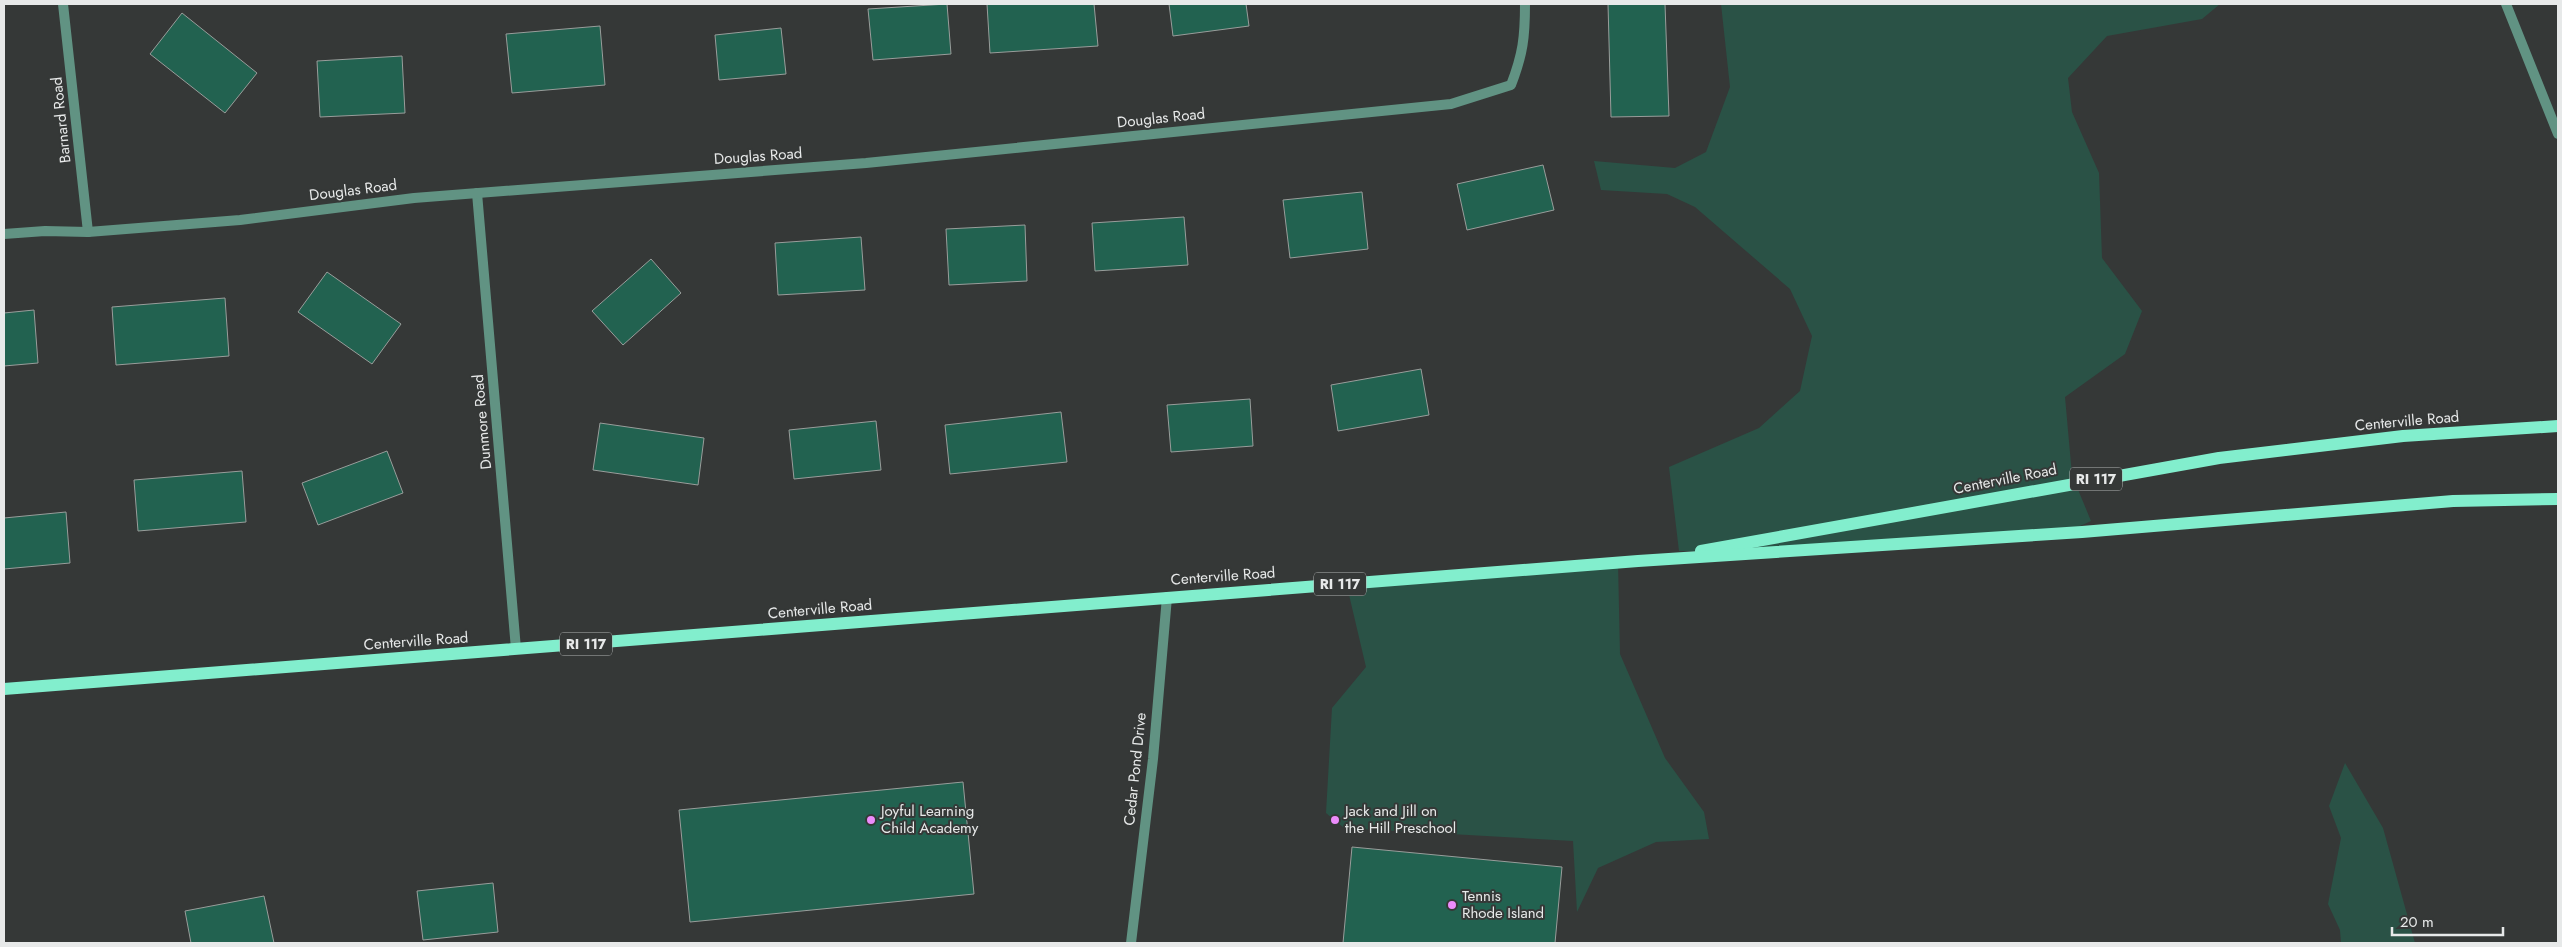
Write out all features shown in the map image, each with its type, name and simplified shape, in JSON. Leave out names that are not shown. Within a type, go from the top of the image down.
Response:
[{"type":"main road","name":"Centerville Road","points":[[1638,561],[2219,458],[2403,436],[2558,426]]},
{"type":"main road","name":"Centerville Road","points":[[4,689],[1638,561],[2072,533],[2452,501],[2558,499]]},
{"type":"street","name":"Barnard Road","points":[[63,4],[88,232]]},
{"type":"street","name":"Douglas Road","points":[[4,234],[45,231],[88,232],[240,220],[414,198],[866,163],[1451,104],[1511,85],[1522,57],[1525,40],[1525,4]]},
{"type":"street","points":[[2506,4],[2558,134]]},
{"type":"street","name":"Dunmore Road","points":[[477,193],[516,649]]},
{"type":"street","name":"Cedar Pond Drive","points":[[1130,943],[1153,759],[1167,597]]},
{"type":"green space","points":[[1721,4],[2220,4],[2202,19],[2107,36],[2068,78],[2072,112],[2099,173],[2102,258],[2142,311],[2125,354],[2065,397],[2072,475],[2091,521],[2078,527],[1775,551],[1679,551],[1669,467],[1759,428],[1800,391],[1812,336],[1790,289],[1695,207],[1667,194],[1601,190],[1594,161],[1675,168],[1706,152],[1730,87]]},
{"type":"green space","points":[[1618,562],[1620,654],[1665,758],[1704,812],[1709,839],[1656,842],[1598,868],[1577,912],[1573,841],[1344,828],[1326,813],[1332,708],[1366,667],[1346,582]]},
{"type":"green space","points":[[2345,763],[2383,828],[2415,943],[2341,943],[2340,930],[2328,904],[2341,838],[2329,806]]},
{"type":"building","points":[[947,4],[951,54],[873,60],[868,9]]},
{"type":"building","points":[[987,4],[1094,4],[1098,46],[990,53]]},
{"type":"building","points":[[1169,4],[1246,4],[1249,26],[1173,36]]},
{"type":"building","points":[[1608,4],[1665,4],[1669,116],[1611,117]]},
{"type":"building","points":[[182,13],[257,73],[225,113],[150,54]]},
{"type":"building","points":[[600,26],[605,85],[512,93],[506,34]]},
{"type":"building","points":[[781,28],[786,74],[719,80],[715,35]]},
{"type":"building","points":[[402,56],[405,113],[320,117],[317,61]]},
{"type":"building","points":[[1543,165],[1554,210],[1467,230],[1457,184]]},
{"type":"building","points":[[1362,192],[1368,249],[1290,258],[1283,200]]},
{"type":"building","points":[[1184,217],[1188,265],[1095,271],[1092,223]]},
{"type":"building","points":[[1025,225],[1027,281],[949,285],[946,229]]},
{"type":"building","points":[[861,237],[865,290],[778,295],[775,243]]},
{"type":"building","points":[[651,259],[681,293],[623,345],[592,311]]},
{"type":"building","points":[[327,272],[401,324],[372,364],[298,312]]},
{"type":"building","points":[[225,298],[229,356],[116,365],[112,307]]},
{"type":"building","points":[[34,310],[38,363],[4,366],[4,313]]},
{"type":"building","points":[[1421,369],[1429,415],[1338,431],[1331,385]]},
{"type":"building","points":[[1250,399],[1253,446],[1171,452],[1167,405]]},
{"type":"building","points":[[1061,412],[1067,462],[950,474],[945,425]]},
{"type":"building","points":[[876,421],[881,470],[794,479],[789,430]]},
{"type":"building","points":[[600,423],[704,438],[698,485],[593,470]]},
{"type":"building","points":[[387,451],[403,493],[318,525],[302,483]]},
{"type":"building","points":[[242,471],[246,522],[138,531],[134,480]]},
{"type":"building","points":[[66,512],[70,563],[4,569],[4,518]]},
{"type":"building","points":[[963,782],[974,894],[690,922],[679,810]]},
{"type":"building","name":"Tennis Rhode Island","points":[[1352,847],[1562,867],[1555,943],[1343,943]]},
{"type":"building","points":[[493,883],[498,932],[423,940],[417,891]]},
{"type":"building","points":[[264,896],[274,943],[191,943],[185,911]]},
{"type":"place","name":"Joyful Learning Child Academy","points":[[871,820]]},
{"type":"place","name":"Jack and Jill on the Hill Preschool","points":[[1335,820]]},
{"type":"place","name":"Tennis Rhode Island","points":[[1452,905]]}]
